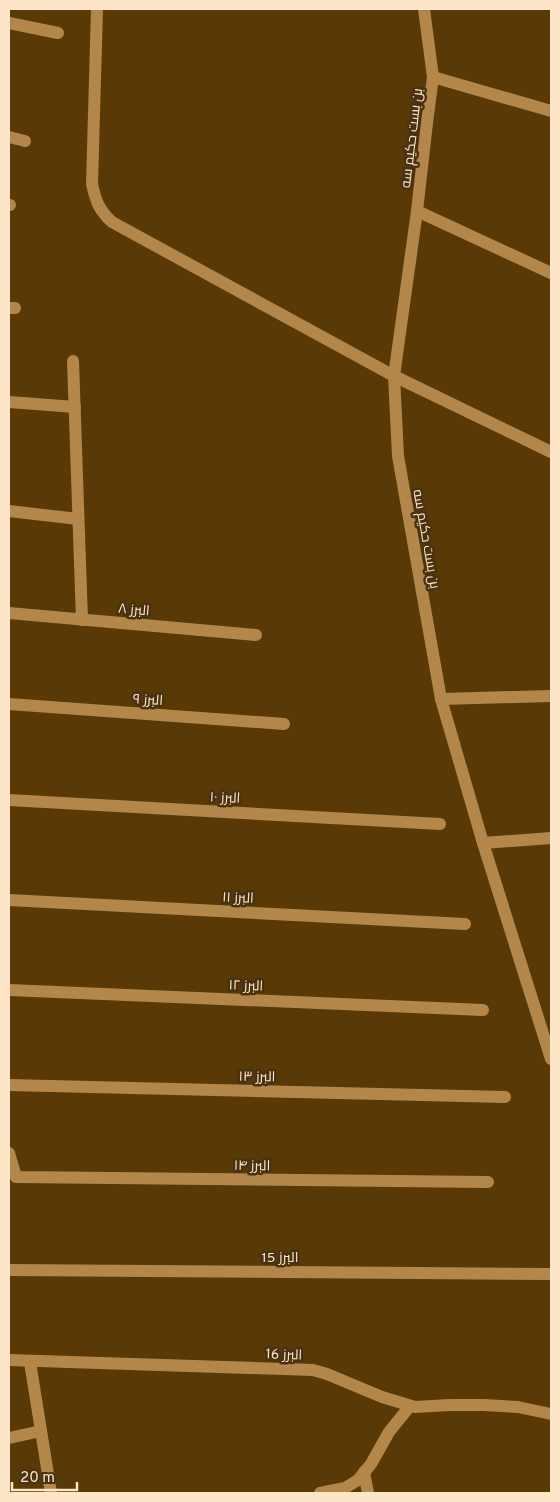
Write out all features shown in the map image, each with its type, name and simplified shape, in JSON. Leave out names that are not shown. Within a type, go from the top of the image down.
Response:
[{"type":"street","points":[[96,9],[92,184],[102,213],[112,222],[394,376],[551,452]]},
{"type":"street","name":"بن بست حکیم سه","points":[[424,9],[433,77],[394,376],[398,456],[440,699],[551,1059]]},
{"type":"street","points":[[9,23],[58,33]]},
{"type":"street","points":[[433,77],[551,111]]},
{"type":"street","points":[[9,137],[25,141]]},
{"type":"street","points":[[417,211],[551,273]]},
{"type":"street","points":[[73,361],[82,620]]},
{"type":"street","points":[[9,402],[74,407]]},
{"type":"street","points":[[9,512],[78,519]]},
{"type":"street","name":"البرز ۸","points":[[9,613],[256,635]]},
{"type":"street","points":[[440,699],[551,696]]},
{"type":"street","name":"البرز ۹","points":[[9,704],[284,724]]},
{"type":"street","name":"البرز ۱۰","points":[[9,800],[440,824]]},
{"type":"street","points":[[483,843],[551,838]]},
{"type":"street","name":"البرز ۱۱","points":[[9,900],[465,924]]},
{"type":"street","name":"البرز ۱۲","points":[[9,990],[483,1010]]},
{"type":"street","name":"البرز ۱۳","points":[[9,1085],[505,1097]]},
{"type":"street","name":"البرز ۱۴","points":[[9,1153],[16,1177],[488,1182]]},
{"type":"street","name":"البرز 15","points":[[9,1270],[551,1274]]},
{"type":"street","name":"البرز 16","points":[[9,1360],[313,1370],[382,1397],[414,1407],[450,1405],[518,1407],[551,1414]]},
{"type":"street","points":[[30,1362],[51,1493]]},
{"type":"street","points":[[320,1493],[345,1488],[358,1480],[371,1464],[389,1432],[410,1406]]},
{"type":"street","points":[[9,1438],[41,1431]]},
{"type":"street","points":[[364,1472],[368,1493]]}]
